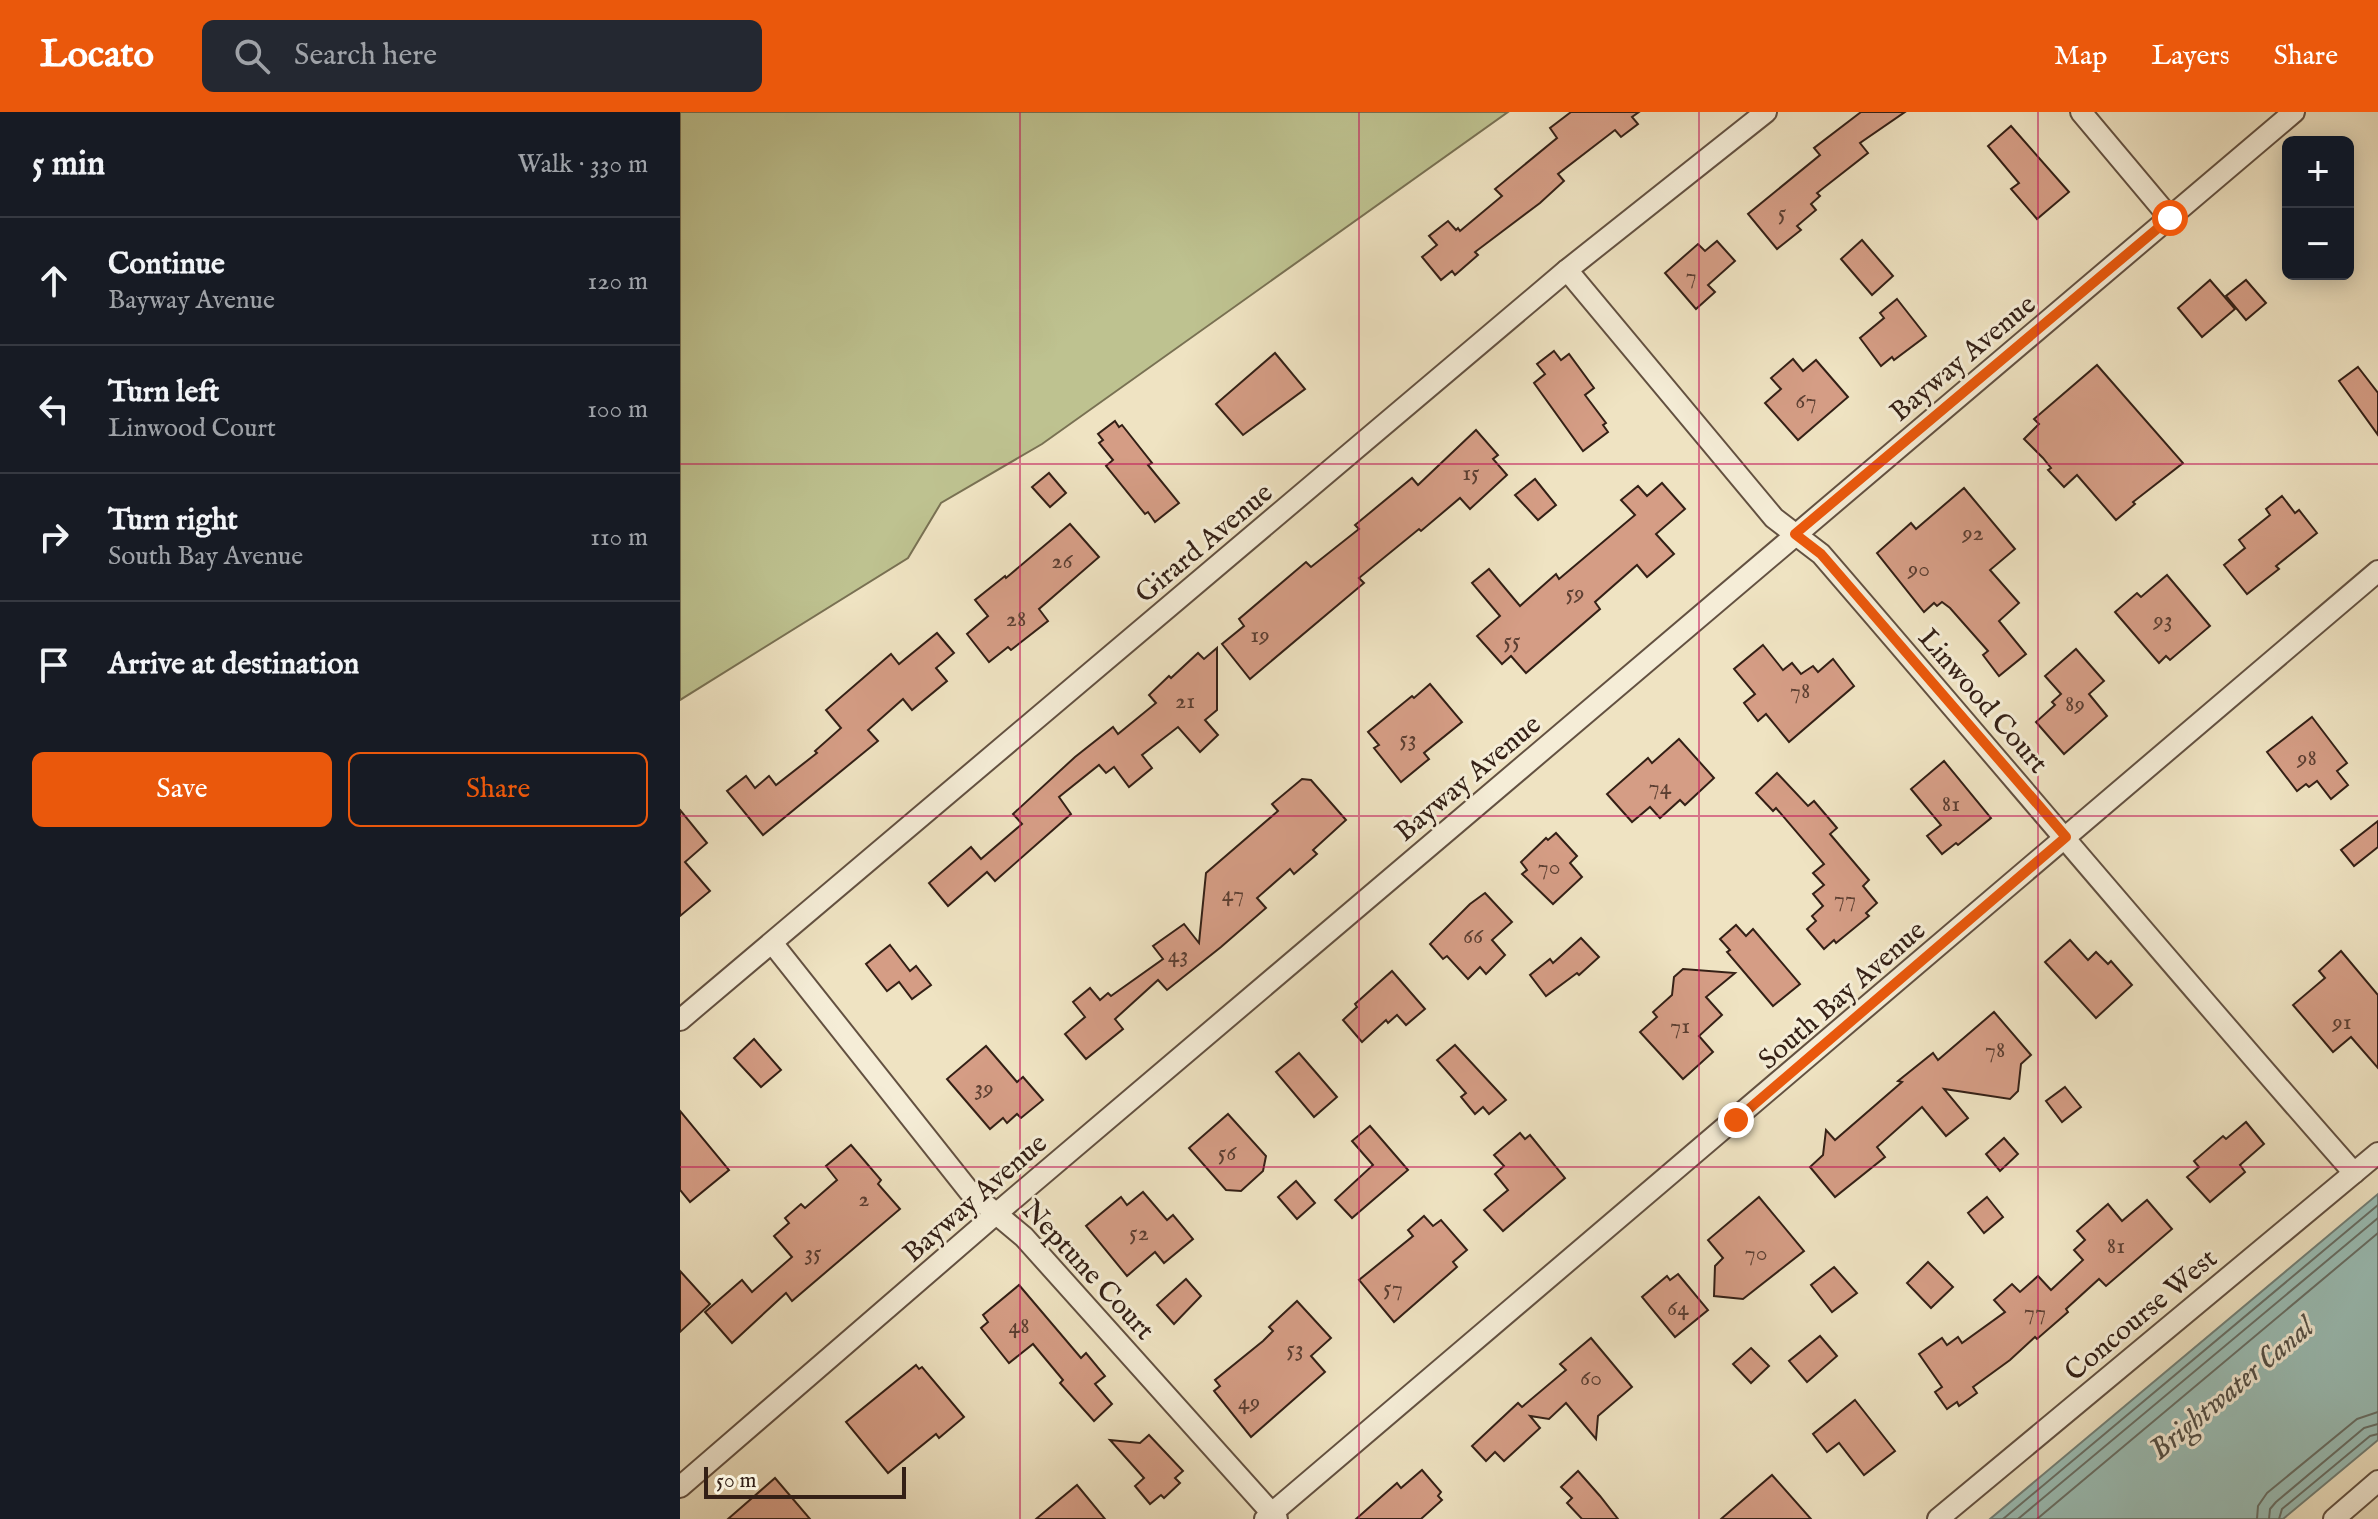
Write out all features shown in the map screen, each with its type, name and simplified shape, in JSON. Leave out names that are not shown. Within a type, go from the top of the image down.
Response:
[{"type":"street","name":"Girard Avenue","points":[[680,1020],[1567,270],[1766,112]]},
{"type":"street","points":[[2081,112],[2170,218]]},
{"type":"street","name":"Bayway Avenue","points":[[680,1487],[997,1213],[2294,112]]},
{"type":"street","name":"Linwood Court","points":[[1567,270],[1774,518],[1821,554],[2066,837],[2200,998],[2354,1173]]},
{"type":"street","name":"South Bay Avenue","points":[[1271,1517],[2378,571]]},
{"type":"street","name":"Neptune Court","points":[[773,944],[969,1191],[1024,1237],[1271,1517]]},
{"type":"street","name":"Concourse West","points":[[1938,1519],[2378,1153]]},
{"type":"street","points":[[2334,1519],[2378,1481]]},
{"type":"green space","points":[[680,112],[1508,112],[1042,444],[941,503],[908,558],[680,700]]},
{"type":"water","name":"Brightwater Canal","points":[[2378,1194],[2378,1440],[2283,1519],[1990,1519]]},
{"type":"building","points":[[1571,112],[1639,112],[1632,117],[1638,124],[1621,137],[1615,130],[1558,174],[1564,181],[1540,203],[1475,252],[1478,255],[1455,275],[1452,271],[1441,280],[1422,257],[1437,245],[1429,236],[1448,221],[1460,231],[1502,196],[1495,189],[1557,138],[1550,128]]},
{"type":"building","points":[[1861,112],[1905,112],[1860,143],[1868,153],[1817,193],[1820,196],[1811,204],[1816,210],[1797,226],[1801,230],[1777,249],[1748,214],[1820,155],[1814,148]]},
{"type":"building","points":[[2011,126],[2069,192],[2037,219],[2011,189],[2019,183],[1988,146]]},
{"type":"building","points":[[1862,240],[1893,276],[1872,295],[1841,259]]},
{"type":"building","points":[[1717,241],[1735,261],[1708,285],[1715,292],[1696,309],[1665,273],[1698,244],[1705,251]]},
{"type":"building","points":[[2210,280],[2235,309],[2202,337],[2178,308]]},
{"type":"building","points":[[2246,280],[2266,303],[2246,320],[2226,296]]},
{"type":"building","points":[[1897,299],[1926,336],[1881,366],[1860,338],[1884,318],[1880,313]]},
{"type":"building","points":[[1554,351],[1561,360],[1569,354],[1594,388],[1585,395],[1606,423],[1603,425],[1608,432],[1583,451],[1534,383],[1545,374],[1537,364]]},
{"type":"building","points":[[1275,353],[1305,389],[1243,435],[1216,404]]},
{"type":"building","points":[[1793,359],[1803,371],[1816,360],[1848,397],[1798,440],[1765,403],[1781,389],[1771,378]]},
{"type":"building","points":[[2097,365],[2183,463],[2133,502],[2135,504],[2116,520],[2077,475],[2064,487],[2048,470],[2051,468],[2043,458],[2024,439],[2039,424],[2034,419]]},
{"type":"building","points":[[2358,367],[2378,393],[2378,435],[2339,381]]},
{"type":"building","points":[[1115,421],[1119,427],[1122,425],[1152,463],[1148,465],[1179,503],[1155,522],[1106,466],[1113,460],[1099,443],[1103,440],[1098,434]]},
{"type":"building","points":[[1476,430],[1498,455],[1493,459],[1507,475],[1470,509],[1460,498],[1421,531],[1419,529],[1359,578],[1364,583],[1250,679],[1222,644],[1244,626],[1239,619],[1306,562],[1311,567],[1359,529],[1355,525],[1412,478],[1418,485]]},
{"type":"building","points":[[1049,473],[1066,493],[1050,507],[1032,487]]},
{"type":"building","points":[[1535,479],[1556,505],[1538,520],[1515,495]]},
{"type":"building","points":[[1662,483],[1685,509],[1656,534],[1674,554],[1647,577],[1637,565],[1595,602],[1600,609],[1526,673],[1511,656],[1502,664],[1477,636],[1500,616],[1472,583],[1489,569],[1520,606],[1556,574],[1559,579],[1635,515],[1621,500],[1638,486],[1647,496]]},
{"type":"building","points":[[1964,488],[2015,549],[1990,570],[2019,603],[1999,621],[2026,654],[1999,676],[1983,655],[1988,651],[1950,608],[1942,602],[1937,606],[1934,603],[1924,612],[1877,553],[1911,523],[1916,529]]},
{"type":"building","points":[[2282,496],[2295,513],[2299,510],[2317,533],[2247,594],[2224,565],[2245,548],[2239,540],[2270,515],[2266,509]]},
{"type":"building","points":[[1070,524],[1099,557],[1039,609],[1048,621],[1011,650],[1008,647],[989,662],[967,634],[988,616],[975,600]]},
{"type":"building","points":[[2167,575],[2210,626],[2170,660],[2166,656],[2159,663],[2115,612],[2137,593],[2141,597]]},
{"type":"building","points":[[937,633],[954,653],[936,668],[947,681],[912,710],[903,699],[868,730],[878,741],[763,835],[727,791],[746,776],[755,788],[769,776],[776,785],[817,753],[815,751],[841,728],[826,710],[891,654],[899,664]]},
{"type":"building","points":[[1763,645],[1783,670],[1792,663],[1801,674],[1813,666],[1818,672],[1833,659],[1854,686],[1789,742],[1766,714],[1758,721],[1744,703],[1755,694],[1734,669]]},
{"type":"building","points":[[1217,648],[1217,710],[1205,720],[1218,735],[1200,752],[1178,727],[1142,755],[1152,768],[1129,787],[1114,767],[1106,773],[1099,765],[1059,797],[1071,814],[995,881],[987,872],[948,906],[929,883],[971,847],[981,859],[1022,824],[1013,814],[1075,757],[1113,727],[1118,734],[1156,703],[1149,695],[1169,676],[1171,678],[1198,653],[1204,659]]},
{"type":"building","points":[[2076,649],[2104,681],[2089,694],[2107,716],[2064,754],[2036,722],[2055,705],[2052,702],[2061,694],[2045,676]]},
{"type":"building","points":[[1430,684],[1462,722],[1424,753],[1429,759],[1401,782],[1374,748],[1379,745],[1368,732]]},
{"type":"building","points":[[2312,717],[2347,763],[2337,771],[2348,785],[2331,799],[2317,781],[2297,791],[2267,752]]},
{"type":"building","points":[[1679,739],[1714,778],[1685,805],[1680,800],[1660,818],[1650,807],[1632,822],[1607,794],[1648,758],[1652,763]]},
{"type":"building","points":[[1944,761],[1991,818],[1942,854],[1927,836],[1941,825],[1911,789]]},
{"type":"building","points":[[1777,773],[1808,806],[1814,801],[1837,828],[1830,834],[1869,880],[1863,886],[1877,903],[1866,913],[1869,916],[1824,949],[1807,929],[1816,921],[1812,916],[1823,906],[1813,894],[1824,885],[1813,873],[1824,864],[1776,808],[1773,811],[1756,793]]},
{"type":"building","points":[[1302,779],[1311,780],[1346,820],[1313,850],[1317,854],[1294,874],[1290,869],[1257,898],[1266,908],[1167,990],[1158,980],[1115,1019],[1123,1029],[1086,1059],[1065,1034],[1085,1017],[1073,1002],[1090,988],[1100,1000],[1108,993],[1111,996],[1163,959],[1153,946],[1184,924],[1199,943],[1206,873],[1278,811],[1272,804]]},
{"type":"building","points":[[680,810],[707,843],[685,862],[710,891],[680,916]]},
{"type":"building","points":[[2378,821],[2378,847],[2354,866],[2341,850]]},
{"type":"building","points":[[1556,833],[1577,856],[1570,863],[1582,877],[1553,904],[1522,874],[1527,870],[1521,862],[1546,838],[1548,840]]},
{"type":"building","points":[[1485,893],[1512,922],[1492,940],[1505,955],[1486,974],[1480,967],[1468,979],[1447,956],[1443,959],[1430,944]]},
{"type":"building","points":[[1736,925],[1746,936],[1753,929],[1800,984],[1773,1006],[1727,952],[1730,950],[1720,939]]},
{"type":"building","points":[[1581,938],[1599,957],[1579,975],[1577,973],[1546,996],[1530,975],[1550,959],[1553,963]]},
{"type":"building","points":[[2070,940],[2088,960],[2096,952],[2108,964],[2111,961],[2132,985],[2096,1018],[2045,962]]},
{"type":"building","points":[[890,945],[910,971],[916,966],[931,985],[912,999],[899,982],[887,991],[866,964]]},
{"type":"building","points":[[2341,951],[2378,995],[2378,1068],[2351,1037],[2333,1052],[2293,1005],[2325,978],[2319,971]]},
{"type":"building","points":[[1683,969],[1735,973],[1706,997],[1722,1015],[1699,1036],[1713,1052],[1683,1079],[1640,1032],[1657,1017],[1653,1012],[1672,995],[1674,977]]},
{"type":"building","points":[[1392,971],[1425,1009],[1406,1025],[1397,1015],[1388,1023],[1386,1020],[1362,1042],[1343,1020],[1357,1007],[1355,1004]]},
{"type":"building","points":[[1994,1012],[2031,1055],[2021,1064],[2018,1091],[2010,1099],[1944,1089],[1968,1118],[1946,1136],[1922,1107],[1877,1147],[1885,1157],[1835,1197],[1810,1167],[1823,1155],[1826,1130],[1835,1140],[1902,1082],[1898,1081],[1933,1053],[1938,1060]]},
{"type":"building","points":[[754,1039],[781,1070],[761,1087],[734,1058]]},
{"type":"building","points":[[1455,1045],[1506,1100],[1489,1114],[1483,1107],[1475,1114],[1461,1097],[1466,1093],[1437,1060]]},
{"type":"building","points":[[986,1046],[1017,1082],[1023,1077],[1043,1100],[1021,1118],[1017,1114],[1007,1123],[1003,1118],[990,1129],[947,1079]]},
{"type":"building","points":[[1299,1053],[1337,1097],[1314,1117],[1276,1072]]},
{"type":"building","points":[[2065,1087],[2081,1107],[2062,1122],[2046,1101]]},
{"type":"building","points":[[680,1111],[729,1170],[690,1202],[680,1190]]},
{"type":"building","points":[[1228,1114],[1266,1156],[1263,1171],[1241,1191],[1226,1190],[1189,1148]]},
{"type":"building","points":[[2246,1122],[2264,1144],[2240,1165],[2245,1172],[2210,1202],[2187,1177],[2199,1167],[2194,1161],[2223,1136],[2226,1139]]},
{"type":"building","points":[[1370,1126],[1408,1170],[1352,1218],[1335,1200],[1373,1165],[1352,1141]]},
{"type":"building","points":[[1520,1133],[1525,1139],[1530,1135],[1565,1178],[1503,1231],[1484,1210],[1508,1190],[1495,1174],[1504,1166],[1494,1155]]},
{"type":"building","points":[[2004,1138],[2018,1154],[2000,1171],[1986,1154]]},
{"type":"building","points":[[851,1145],[881,1180],[878,1184],[900,1209],[792,1301],[786,1293],[732,1343],[705,1312],[742,1280],[752,1292],[792,1257],[774,1236],[789,1223],[785,1218],[801,1204],[805,1208],[837,1180],[826,1166]]},
{"type":"building","points":[[1296,1181],[1315,1203],[1297,1219],[1278,1197]]},
{"type":"building","points":[[1143,1192],[1167,1220],[1173,1215],[1193,1239],[1164,1263],[1155,1252],[1127,1276],[1086,1226],[1121,1197],[1127,1205]]},
{"type":"building","points":[[1759,1197],[1804,1251],[1743,1299],[1714,1296],[1715,1266],[1723,1258],[1708,1240]]},
{"type":"building","points":[[1987,1197],[2003,1217],[1984,1233],[1968,1213]]},
{"type":"building","points":[[2147,1200],[2172,1229],[2106,1286],[2099,1279],[2037,1339],[2035,1337],[1973,1387],[1977,1393],[1959,1406],[1957,1402],[1947,1409],[1935,1392],[1942,1387],[1919,1354],[1942,1338],[1947,1345],[1958,1337],[1962,1343],[2005,1312],[1994,1300],[2012,1284],[2020,1292],[2038,1276],[2051,1290],[2083,1260],[2074,1250],[2085,1240],[2077,1231],[2108,1204],[2122,1221]]},
{"type":"building","points":[[1424,1216],[1433,1226],[1441,1220],[1467,1250],[1453,1262],[1457,1267],[1394,1322],[1359,1280],[1413,1236],[1408,1230]]},
{"type":"building","points":[[1928,1262],[1953,1287],[1931,1308],[1907,1283]]},
{"type":"building","points":[[1834,1267],[1857,1293],[1832,1312],[1811,1285]]},
{"type":"building","points":[[680,1271],[710,1304],[680,1332]]},
{"type":"building","points":[[1678,1274],[1708,1310],[1675,1337],[1642,1297],[1667,1276],[1670,1280]]},
{"type":"building","points":[[1186,1279],[1201,1296],[1174,1324],[1157,1305]]},
{"type":"building","points":[[1019,1285],[1081,1358],[1086,1353],[1105,1376],[1095,1384],[1112,1404],[1094,1421],[1060,1383],[1063,1380],[1033,1344],[1009,1363],[981,1328],[988,1322],[983,1315]]},
{"type":"building","points":[[1297,1301],[1331,1338],[1311,1356],[1325,1372],[1251,1437],[1214,1391],[1220,1386],[1215,1380],[1263,1341],[1273,1331],[1269,1327]]},
{"type":"building","points":[[1820,1336],[1837,1356],[1807,1382],[1789,1361]]},
{"type":"building","points":[[1591,1338],[1632,1387],[1598,1416],[1596,1439],[1566,1403],[1549,1419],[1530,1416],[1540,1428],[1504,1461],[1495,1452],[1486,1461],[1472,1446],[1518,1403],[1522,1407],[1566,1370],[1560,1364]]},
{"type":"building","points":[[1751,1348],[1769,1366],[1751,1383],[1733,1364]]},
{"type":"building","points":[[916,1365],[919,1369],[922,1367],[964,1417],[939,1438],[936,1434],[888,1473],[846,1422]]},
{"type":"building","points":[[1855,1400],[1895,1451],[1864,1475],[1839,1443],[1827,1452],[1813,1434]]},
{"type":"building","points":[[1149,1435],[1183,1471],[1175,1478],[1180,1483],[1164,1498],[1161,1495],[1150,1504],[1135,1486],[1144,1478],[1110,1440],[1140,1443]]},
{"type":"building","points":[[1422,1470],[1441,1492],[1438,1496],[1442,1500],[1421,1519],[1356,1519],[1397,1483],[1401,1488]]},
{"type":"building","points":[[1578,1471],[1618,1519],[1582,1519],[1567,1503],[1572,1498],[1561,1487]]},
{"type":"building","points":[[1772,1475],[1811,1519],[1721,1519]]},
{"type":"building","points":[[775,1478],[810,1519],[728,1519]]},
{"type":"building","points":[[1077,1485],[1105,1519],[1036,1519]]},
{"type":"route","points":[[1736,1120],[2066,837],[1821,554],[1795,534],[2170,218]]}]
